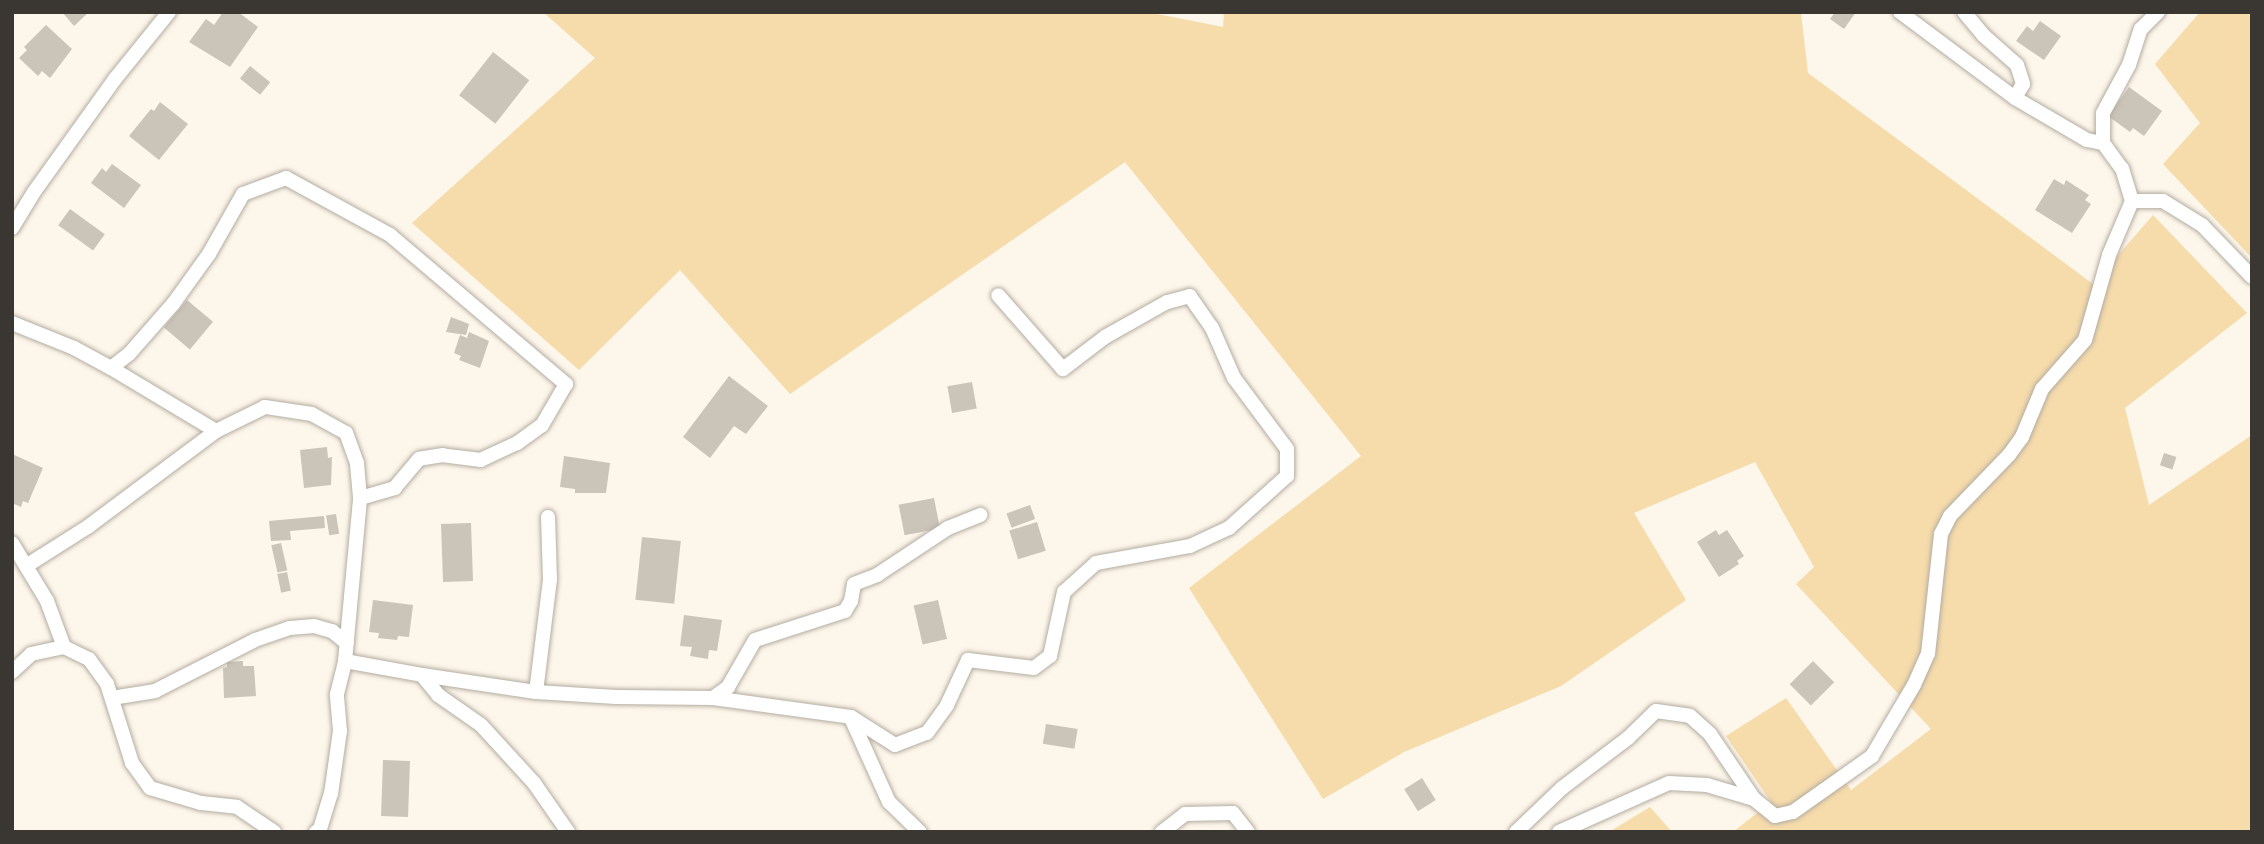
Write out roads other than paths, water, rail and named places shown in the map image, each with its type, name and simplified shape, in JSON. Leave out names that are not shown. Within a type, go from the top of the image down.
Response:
[{"type":"street","points":[[12,228],[34,192],[115,79],[169,12]]},
{"type":"street","points":[[1900,12],[2015,99],[2087,140],[2103,144]]},
{"type":"street","points":[[1964,12],[1983,35],[2017,65],[2023,83],[2015,99]]},
{"type":"street","points":[[1516,832],[1562,788],[1628,738],[1656,711],[1690,716],[1710,734],[1754,799],[1774,816],[1793,812],[1872,756],[1914,685],[1928,654],[1934,619],[1941,534],[1950,516],[2009,455],[2022,437],[2042,389],[2085,340],[2109,255],[2132,201],[2122,169],[2103,144],[2103,113],[2129,65],[2141,29],[2158,12]]},
{"type":"street","points":[[111,368],[129,354],[173,304],[209,254],[243,194],[286,178],[390,235],[566,384],[542,425],[517,443],[481,460],[443,455],[419,459],[395,488],[360,498]]},
{"type":"street","points":[[2132,201],[2163,201],[2202,225],[2252,277]]},
{"type":"street","points":[[345,662],[536,692],[616,697],[713,698],[851,718],[895,745],[927,733],[947,705],[968,660],[1034,668],[1050,656],[1064,592],[1096,564],[1189,546],[1229,528],[1287,476],[1287,449],[1234,378],[1212,328],[1190,296],[1167,302],[1116,331],[1063,369],[998,295]]},
{"type":"street","points":[[12,323],[74,348],[216,431]]},
{"type":"street","points":[[26,566],[89,526],[216,431],[265,407],[312,414],[346,433],[357,463],[360,498],[345,662],[337,694],[340,731],[331,794],[320,830],[316,832]]},
{"type":"street","points":[[713,698],[728,687],[755,640],[845,611],[851,601],[854,584],[877,575],[948,528],[980,515]]},
{"type":"street","points":[[536,692],[550,580],[548,517]]},
{"type":"street","points":[[12,543],[47,601],[64,647]]},
{"type":"street","points":[[112,698],[155,691],[256,640],[290,628],[314,626],[332,631],[347,643]]},
{"type":"street","points":[[12,672],[31,654],[64,647],[89,659],[107,684],[132,764],[150,788],[201,803],[237,807],[274,832]]},
{"type":"street","points":[[422,676],[438,695],[481,725],[534,783],[568,832]]},
{"type":"street","points":[[851,718],[888,802],[920,832]]},
{"type":"street","points":[[1559,832],[1669,783],[1707,785],[1754,799]]},
{"type":"street","points":[[1162,832],[1185,814],[1233,813],[1248,832]]}]
